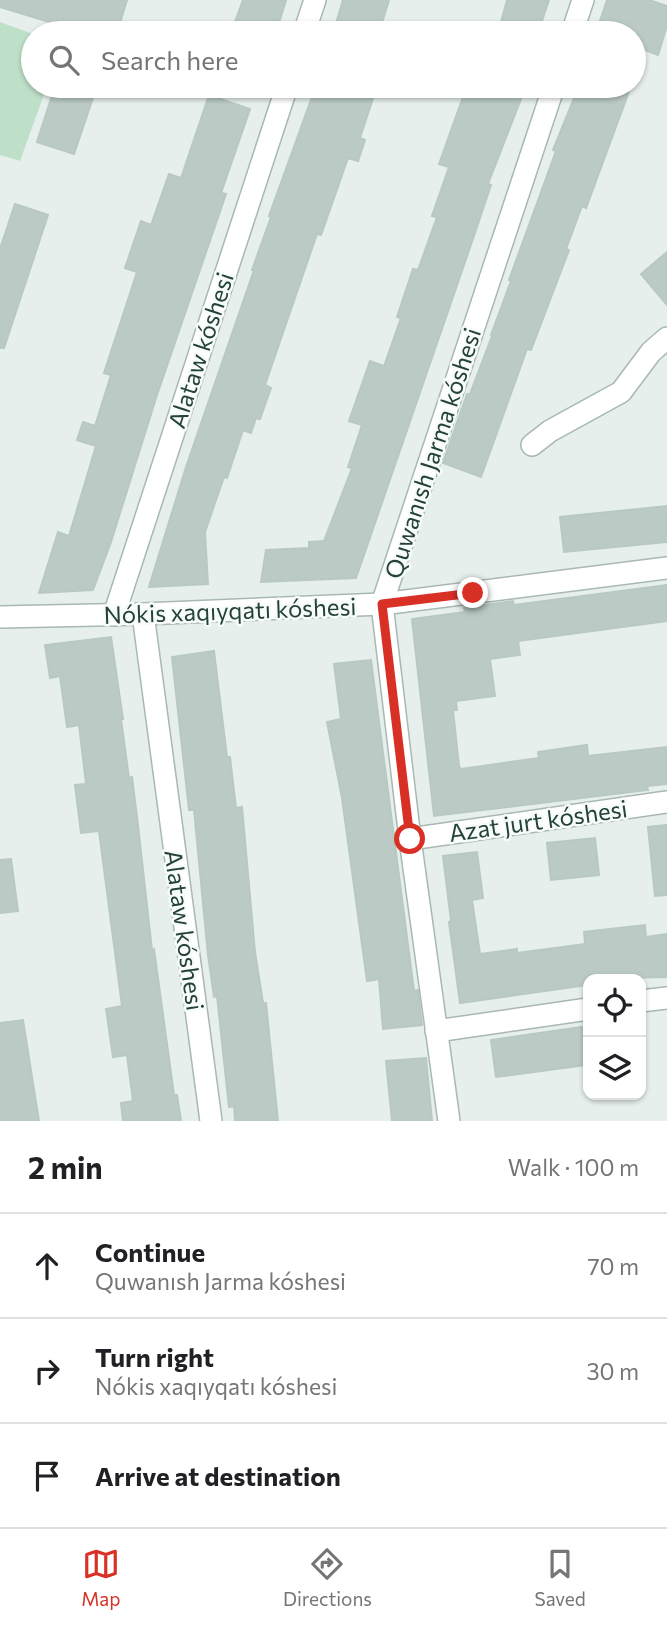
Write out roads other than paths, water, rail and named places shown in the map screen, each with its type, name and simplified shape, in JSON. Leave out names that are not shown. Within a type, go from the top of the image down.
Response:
[{"type":"street","points":[[308,21],[314,0]]},
{"type":"street","points":[[576,21],[583,0]]},
{"type":"street","name":"Alataw kóshesi","points":[[114,615],[282,98]]},
{"type":"street","name":"Quwanısh Jarma kóshesi","points":[[449,1121],[410,839],[382,604],[550,98]]},
{"type":"street","points":[[532,445],[550,431],[621,393],[651,352],[667,338]]},
{"type":"street","name":"Nókis xaqıyqatı kóshesi","points":[[0,617],[382,604],[667,568]]},
{"type":"street","name":"Alataw kóshesi","points":[[144,614],[211,1121]]},
{"type":"street","name":"Azat jurt kóshesi","points":[[410,839],[667,802]]},
{"type":"street","points":[[646,1000],[667,998]]},
{"type":"street","points":[[436,1031],[583,1010]]}]
